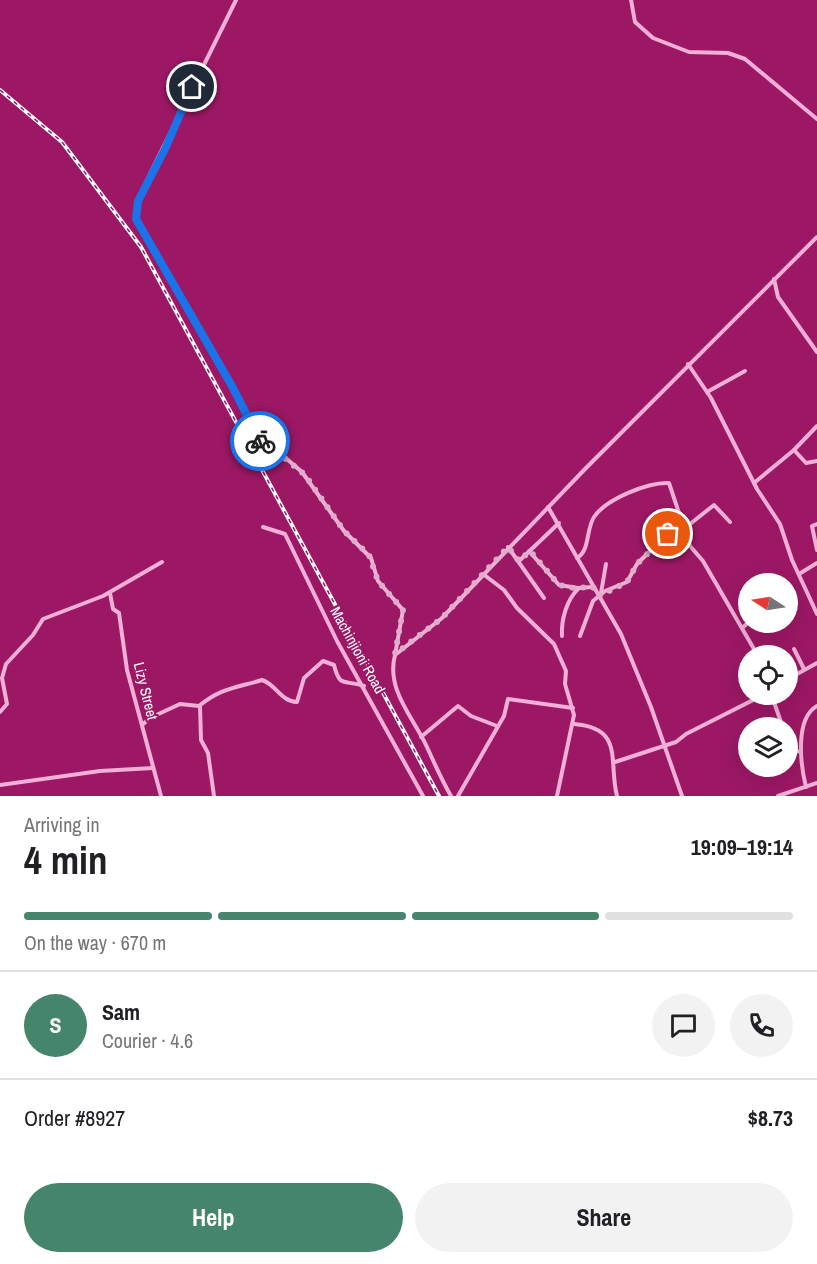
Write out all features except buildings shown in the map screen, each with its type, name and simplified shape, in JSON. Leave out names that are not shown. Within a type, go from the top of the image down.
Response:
[{"type":"street","points":[[236,0],[150,174],[136,207],[136,219],[172,278],[266,450],[286,459],[305,475],[344,531],[369,555],[378,581],[402,608],[404,615],[395,654],[393,679],[411,721],[451,796]]},
{"type":"street","points":[[631,0],[635,22],[653,38],[689,52],[728,54],[745,58],[817,119]]},
{"type":"street","points":[[395,654],[442,618],[508,547],[688,364],[817,237]]},
{"type":"street","points":[[774,279],[778,297],[815,346],[817,352]]},
{"type":"street","points":[[688,364],[707,392],[754,483],[782,527],[817,614]]},
{"type":"street","points":[[707,392],[745,371]]},
{"type":"street","points":[[754,483],[794,450],[817,426]]},
{"type":"street","points":[[794,450],[806,463],[817,461]]},
{"type":"street","points":[[577,558],[582,554],[596,514],[630,491],[669,483],[690,546],[703,561],[738,621]]},
{"type":"street","points":[[580,636],[589,609],[600,595],[627,582],[637,564],[663,538],[715,505],[730,522]]},
{"type":"street","points":[[548,507],[621,634],[665,745],[682,796]]},
{"type":"street","points":[[519,561],[559,523]]},
{"type":"street","points":[[817,524],[811,530],[817,550]]},
{"type":"street","name":"Machinjioni Road","points":[[263,527],[285,534],[337,641],[423,796]]},
{"type":"street","points":[[508,547],[544,598]]},
{"type":"street","points":[[530,551],[559,585],[579,588],[593,587]]},
{"type":"street","points":[[0,712],[7,706],[2,678],[6,664],[33,635],[43,619],[110,593],[162,562]]},
{"type":"street","points":[[799,574],[817,563]]},
{"type":"street","points":[[600,595],[606,564]]},
{"type":"street","points":[[483,574],[504,590],[517,608],[556,648],[568,676],[566,684],[573,708],[574,724],[557,796]]},
{"type":"street","points":[[562,636],[565,613],[579,588]]},
{"type":"street","name":"Lizy Street","points":[[110,593],[113,609],[119,613],[127,670],[161,796]]},
{"type":"street","points":[[798,657],[804,669]]},
{"type":"street","points":[[214,796],[208,753],[201,740],[200,706],[206,699],[231,687],[262,680],[271,685],[286,700],[297,702],[304,678],[323,660],[333,664],[336,676],[343,683],[364,686]]},
{"type":"street","points":[[798,673],[817,663]]},
{"type":"street","points":[[458,796],[504,716],[508,698],[573,708]]},
{"type":"street","points":[[142,725],[150,717],[180,704],[200,706]]},
{"type":"street","points":[[615,762],[676,742],[686,734],[743,705]]},
{"type":"street","points":[[421,737],[458,706],[471,716],[497,726]]},
{"type":"street","points":[[806,787],[800,752],[808,714],[817,706]]},
{"type":"street","points":[[574,724],[590,726],[610,742],[615,762],[614,785],[617,796]]},
{"type":"street","points":[[0,785],[100,771],[153,768]]},
{"type":"street","points":[[778,796],[817,783]]},
{"type":"street","points":[[793,792],[799,796]]},
{"type":"railway","points":[[0,90],[62,142],[141,247],[439,796]]},
{"type":"way so far","points":[[260,441],[268,452],[286,459],[302,471],[344,531],[371,558],[378,581],[403,610],[404,615],[395,654],[442,618],[508,547],[519,561],[530,551],[559,585],[574,588],[593,587],[599,596],[627,582],[637,564],[668,534]]},
{"type":"route","points":[[192,87],[165,149],[158,158],[138,201],[136,219],[172,278],[260,441]]}]
